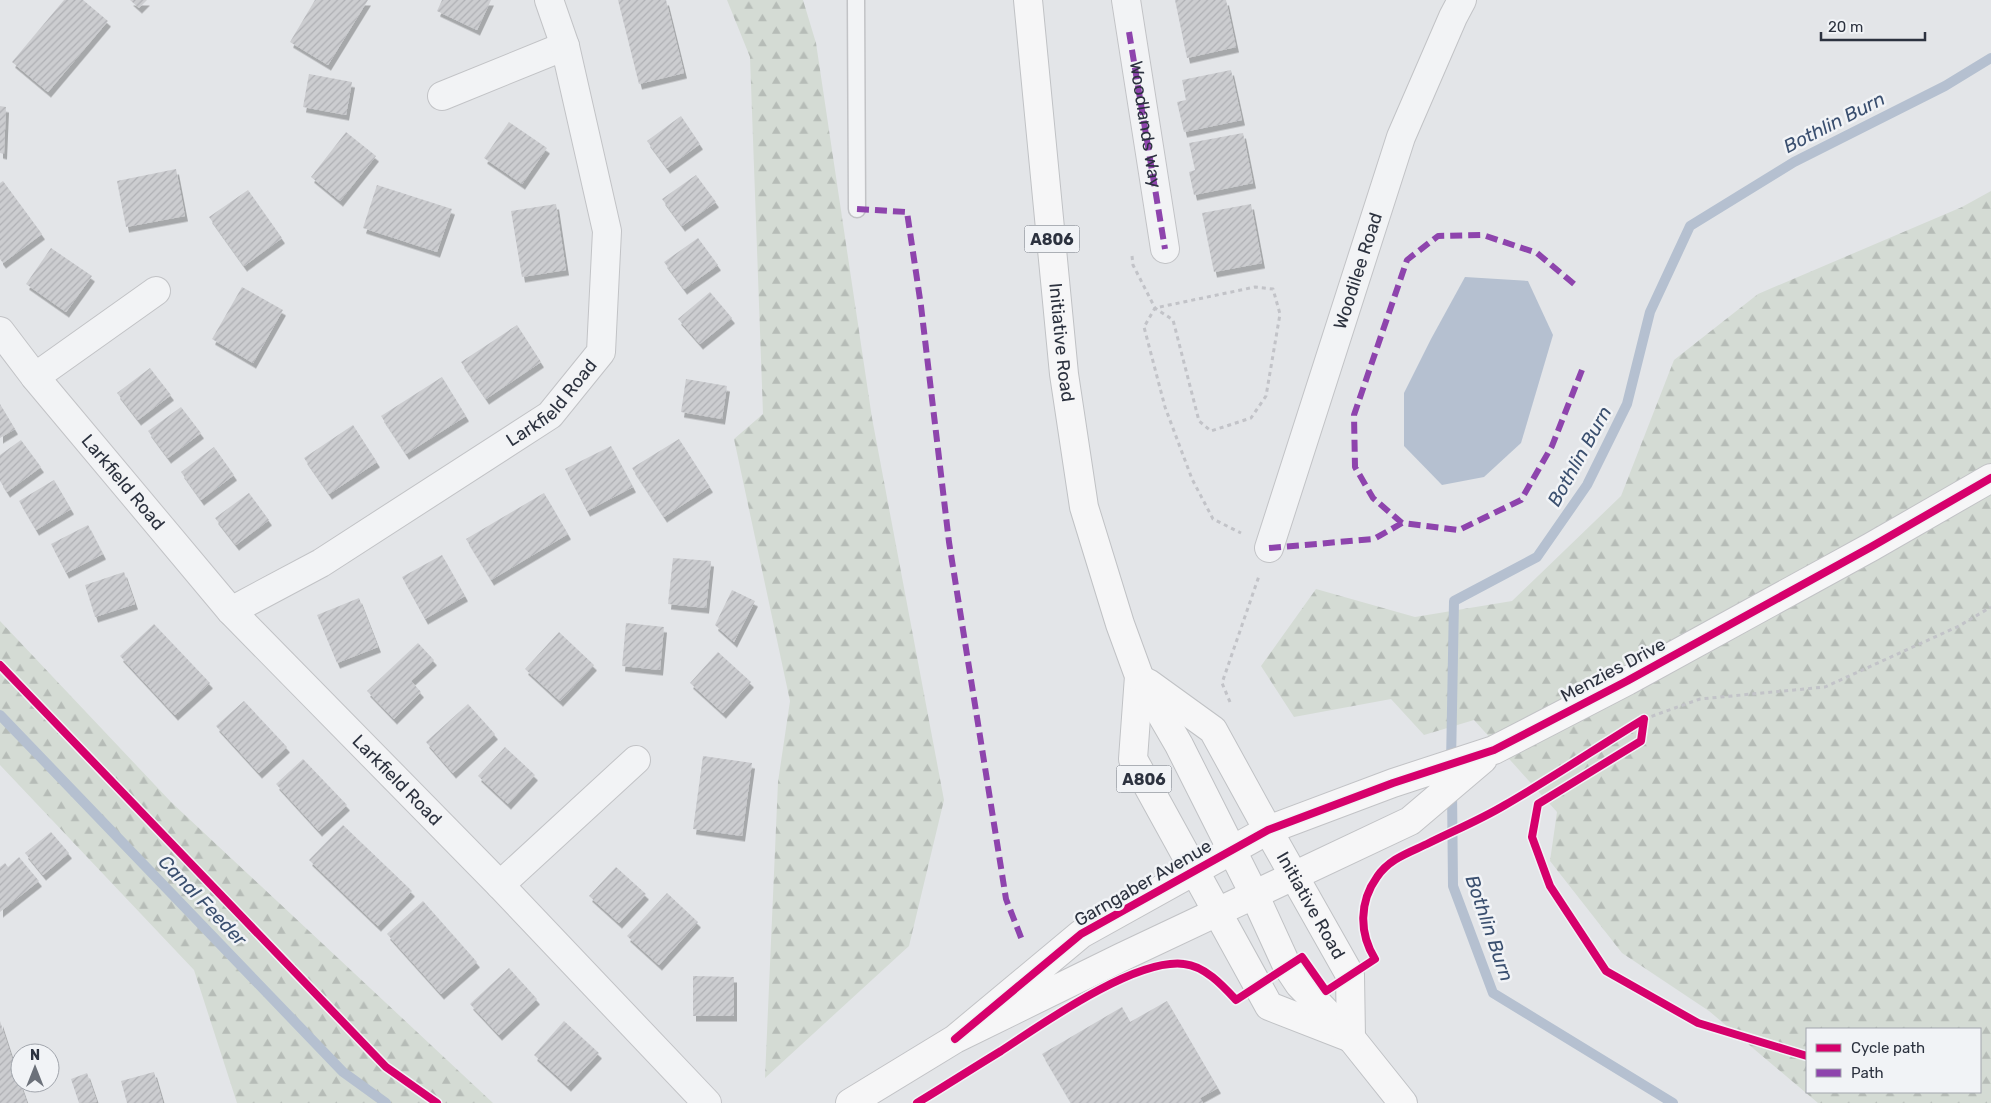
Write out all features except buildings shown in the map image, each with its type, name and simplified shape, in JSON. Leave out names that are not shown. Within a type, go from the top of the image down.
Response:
[{"type":"main road","name":"Initiative Road","points":[[1028,0],[1064,374],[1084,507],[1120,624],[1139,676],[1133,759],[1269,1006],[1351,1038],[1350,975],[1214,730],[1139,676]]},
{"type":"main road","name":"Menzies Drive","points":[[1231,850],[1268,830],[1393,783],[1501,747],[1627,681],[1845,562],[1991,478]]},
{"type":"main road","name":"A806","points":[[1139,676],[1179,745],[1254,894],[1287,966],[1299,984],[1351,1038],[1403,1103]]},
{"type":"main road","name":"Menzies Drive","points":[[1254,894],[1410,821],[1501,747]]},
{"type":"main road","name":"Garngaber Avenue","points":[[955,1039],[1081,934],[1231,850]]},
{"type":"main road","name":"Garngaber Avenue","points":[[850,1103],[955,1039],[1254,894]]},
{"type":"street","name":"Larkfield Road","points":[[231,611],[321,563],[550,416],[601,352],[606,231],[564,46],[550,0]]},
{"type":"street","name":"Woodlands Way","points":[[1126,0],[1165,249]]},
{"type":"street","name":"Woodilee Road","points":[[1269,548],[1401,137],[1462,0]]},
{"type":"street","points":[[442,96],[564,46]]},
{"type":"street","points":[[35,377],[156,291]]},
{"type":"street","name":"Larkfield Road","points":[[0,331],[35,377],[231,611],[500,885],[707,1103]]},
{"type":"street","points":[[500,885],[636,760]]},
{"type":"lane","points":[[856,0],[857,209]]},
{"type":"path","points":[[1156,308],[1173,320],[1200,421],[1211,431],[1251,418],[1266,396],[1280,314],[1273,290],[1255,287],[1156,308],[1144,327],[1165,407],[1192,479],[1213,519],[1269,548],[1222,683],[1232,708]]},
{"type":"path","points":[[1641,723],[1700,699],[1825,687],[1959,626],[1991,606]]},
{"type":"green space","points":[[727,0],[803,0],[816,43],[872,418],[944,800],[909,946],[765,1078],[778,782],[790,701],[734,439],[763,414],[750,57]]},
{"type":"green space","points":[[1991,191],[1991,1103],[1818,1103],[1806,1093],[1981,1093],[1981,1028],[1806,1028],[1806,1093],[1709,1011],[1622,953],[1550,861],[1557,812],[1474,720],[1424,735],[1391,699],[1294,717],[1261,666],[1316,589],[1415,617],[1512,601],[1621,496],[1674,360],[1758,294],[1962,207]]},
{"type":"green space","points":[[0,621],[171,802],[493,1103],[237,1103],[194,970],[0,765]]},
{"type":"water","points":[[1465,277],[1528,281],[1553,335],[1521,443],[1484,477],[1442,485],[1404,446],[1404,393]]},
{"type":"waterway","name":"Bothlin Burn","points":[[1451,763],[1454,601],[1537,557],[1587,485],[1627,404],[1650,312],[1690,226],[1794,162],[1945,86],[1991,58]]},
{"type":"waterway","name":"Canal Feeder","points":[[0,715],[343,1072],[386,1103]]},
{"type":"waterway","name":"Bothlin Burn","points":[[1452,790],[1453,886],[1493,993],[1673,1103]]},
{"type":"marked path","points":[[1129,32],[1165,249]]},
{"type":"marked path","points":[[857,209],[907,212],[921,306],[949,542],[1006,899],[1022,940]]},
{"type":"marked path","points":[[1574,284],[1537,253],[1483,235],[1438,236],[1407,260],[1354,415],[1355,467],[1373,498],[1402,523],[1459,530],[1521,500],[1552,446],[1582,370]]},
{"type":"marked path","points":[[1269,548],[1374,539],[1402,523]]},
{"type":"cycle path","points":[[955,1039],[1081,934],[1268,830],[1393,783],[1494,750],[1627,681],[1871,547],[1991,478]]},
{"type":"cycle path","points":[[0,665],[386,1067],[437,1103]]},
{"type":"cycle path","points":[[1644,719],[1641,741],[1538,804],[1532,837],[1550,886],[1606,971],[1698,1023],[1806,1056]]},
{"type":"cycle path","points":[[917,1103],[1064,1010],[1115,982],[1140,971],[1164,965],[1184,964],[1199,968],[1213,977],[1236,1000],[1302,957],[1326,991],[1375,959],[1366,939],[1363,918],[1364,907],[1371,887],[1387,866],[1406,854],[1496,810],[1644,719]]}]
